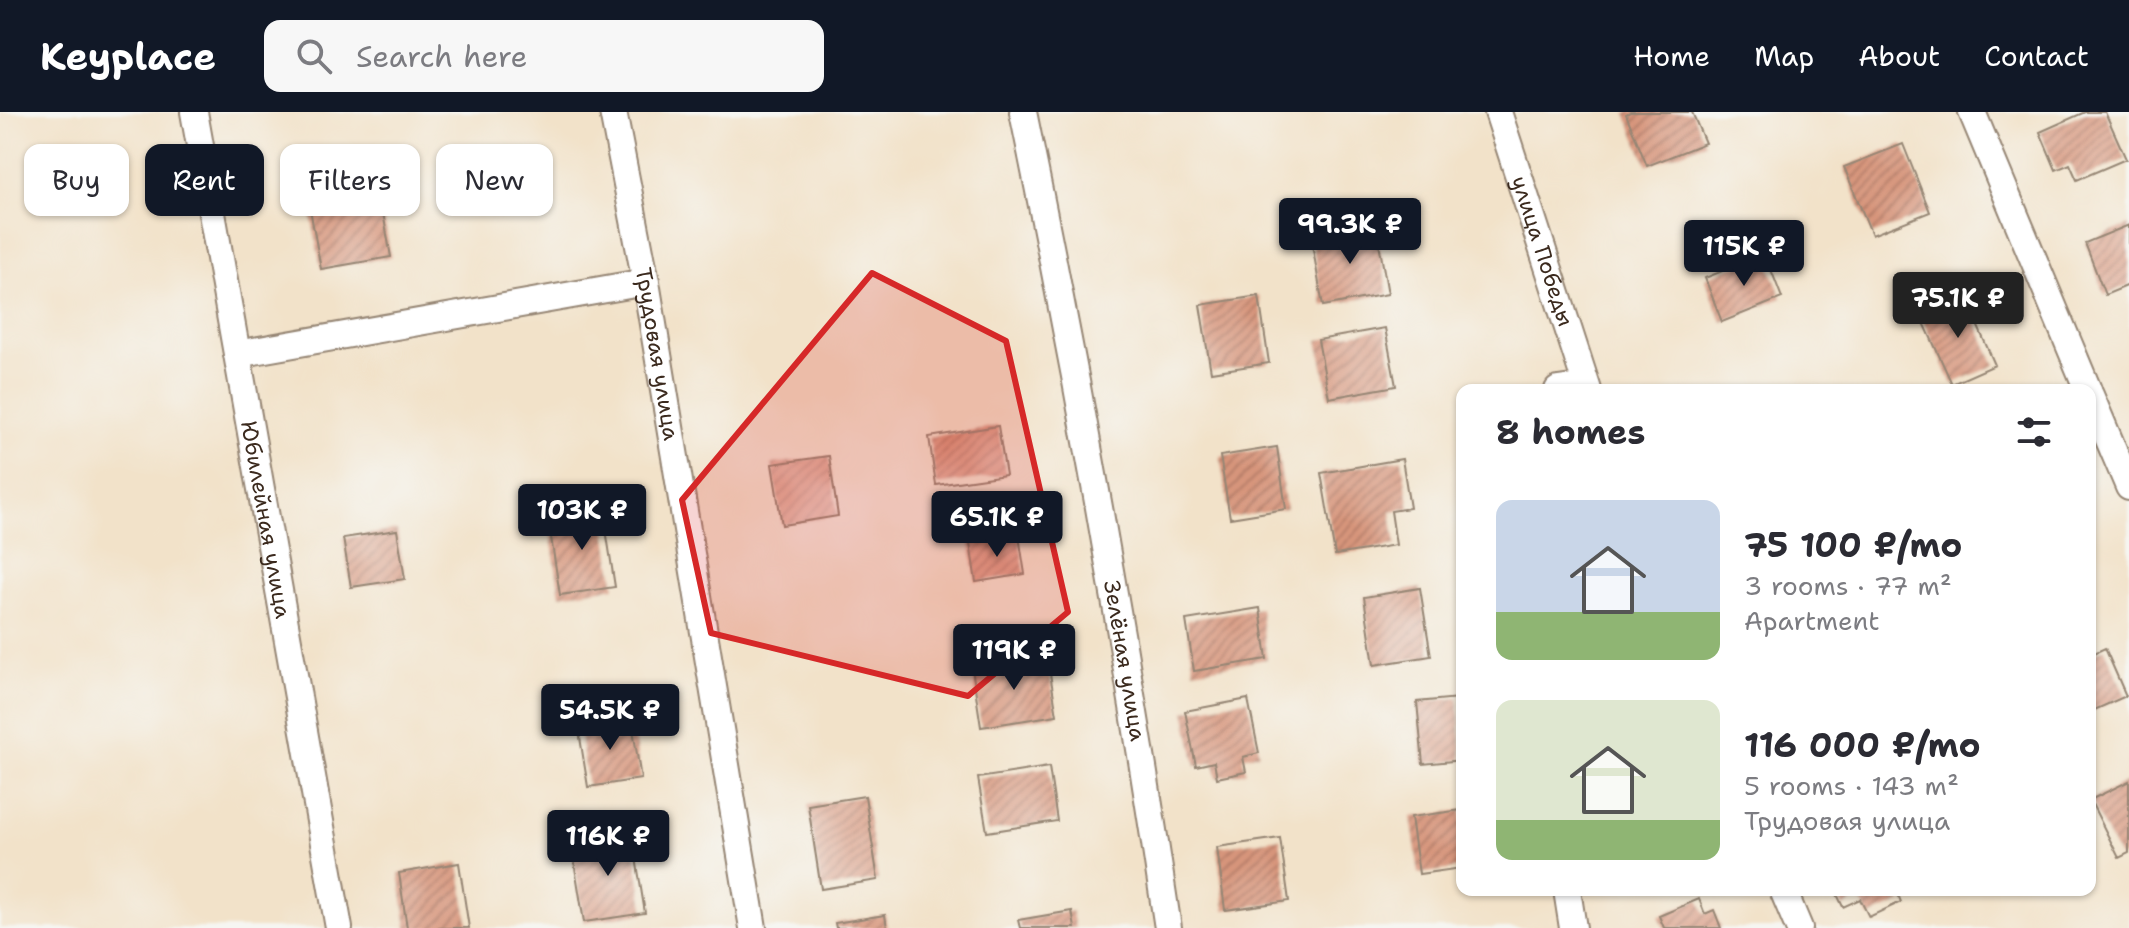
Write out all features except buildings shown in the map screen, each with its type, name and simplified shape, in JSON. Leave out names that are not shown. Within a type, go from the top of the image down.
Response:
[{"type":"street","name":"Юбилейная улица","points":[[194,112],[339,928]]},
{"type":"street","name":"Трудовая улица","points":[[613,112],[646,282],[753,928]]},
{"type":"street","name":"Зелёная улица","points":[[1023,112],[1060,290],[1120,629],[1168,928]]},
{"type":"street","name":"улица Победы","points":[[1498,112],[1586,384]]},
{"type":"street","points":[[1972,112],[2086,384]]},
{"type":"street","points":[[237,354],[646,282]]},
{"type":"street","points":[[2096,409],[2129,487]]},
{"type":"street","points":[[1568,896],[1573,928]]},
{"type":"street","points":[[1786,896],[1799,928]]},
{"type":"highlighted area","points":[[872,273],[1006,341],[1068,612],[968,696],[711,633],[682,500]]}]
